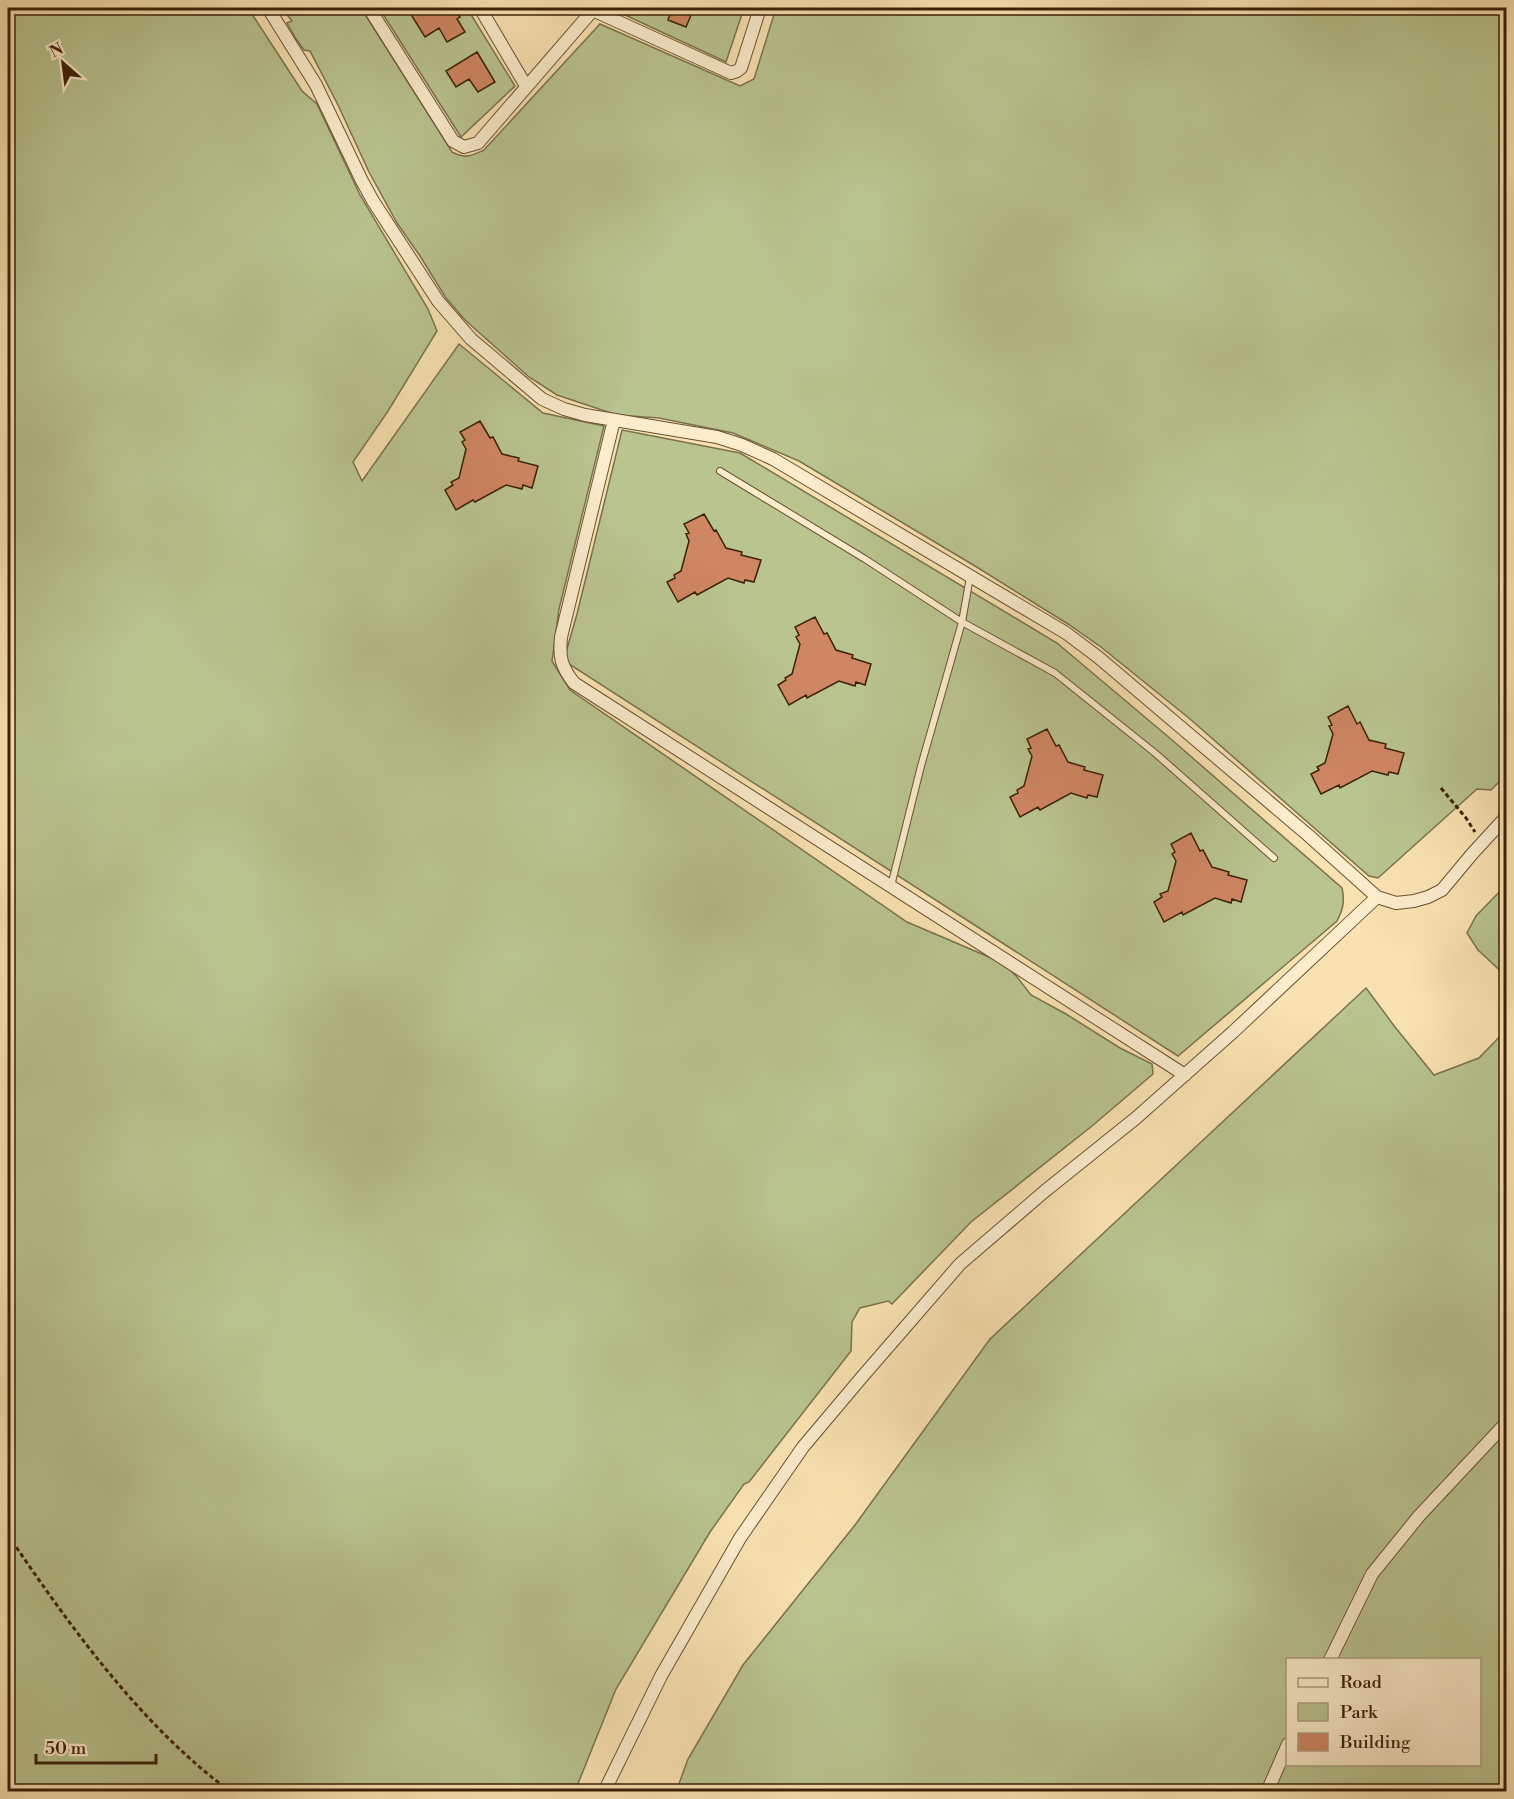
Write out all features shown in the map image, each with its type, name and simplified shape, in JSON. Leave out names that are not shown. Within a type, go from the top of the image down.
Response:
[{"type":"street","points":[[268,8],[316,85],[373,201],[438,301],[471,339],[542,399],[585,415],[717,437],[742,445],[773,459],[1054,625],[1087,648],[1377,897],[1396,903],[1414,902],[1442,890],[1506,817]]},
{"type":"street","points":[[369,8],[453,141],[464,147],[478,143],[590,9],[731,73],[741,68],[760,8]]},
{"type":"street","points":[[480,8],[526,86]]},
{"type":"street","points":[[614,420],[561,637],[562,665],[574,683],[1185,1075]]},
{"type":"street","points":[[604,1791],[662,1676],[734,1548],[802,1447],[960,1264],[1185,1075],[1377,897]]},
{"type":"street","points":[[1330,1658],[1372,1574],[1419,1516],[1506,1423]]},
{"type":"street","points":[[1267,1791],[1286,1746]]},
{"type":"lane","points":[[720,471],[856,553],[962,622],[1054,673],[1155,753],[1274,858]]},
{"type":"lane","points":[[891,886],[921,766],[962,622],[970,577]]},
{"type":"path","points":[[1441,788],[1475,831],[1472,854]]},
{"type":"path","points":[[8,1535],[47,1594],[140,1708],[177,1746],[231,1791]]},
{"type":"green space","points":[[8,8],[248,8],[302,91],[317,104],[360,195],[428,309],[437,331],[388,411],[353,462],[362,481],[459,344],[543,413],[604,426],[559,609],[552,661],[570,690],[907,922],[1003,963],[1031,995],[1120,1048],[1152,1064],[1153,1074],[1092,1126],[971,1222],[892,1304],[888,1301],[860,1308],[852,1322],[851,1351],[749,1482],[744,1484],[710,1532],[616,1689],[575,1791],[8,1791]]},
{"type":"green space","points":[[282,8],[361,8],[452,152],[464,156],[484,150],[600,24],[740,86],[754,79],[776,8],[1506,8],[1506,775],[1491,790],[1477,789],[1378,878],[1369,876],[1190,719],[1101,647],[975,566],[799,461],[733,433],[659,418],[617,415],[557,395],[529,377],[465,320],[446,298],[397,223],[369,172],[310,51],[304,50],[296,39],[287,23],[292,21]]},
{"type":"green space","points":[[379,8],[467,8],[515,86],[461,137]]},
{"type":"green space","points":[[610,8],[744,8],[726,62]]},
{"type":"green space","points":[[622,430],[740,453],[1057,643],[1342,888],[1343,905],[1337,921],[1178,1056],[569,664],[566,652]]},
{"type":"green space","points":[[1506,885],[1506,976],[1478,950],[1467,933],[1476,916]]},
{"type":"green space","points":[[1366,988],[1434,1075],[1479,1058],[1506,1030],[1506,1791],[676,1792],[688,1759],[743,1665],[855,1525],[990,1339]]},
{"type":"building","points":[[407,8],[454,8],[460,17],[457,19],[465,32],[447,42],[439,28],[425,37]]},
{"type":"building","points":[[672,8],[694,8],[686,27],[668,20]]},
{"type":"building","points":[[477,52],[495,82],[478,92],[469,79],[456,87],[446,71]]},
{"type":"building","points":[[480,421],[490,438],[493,437],[502,454],[538,466],[532,488],[523,485],[522,489],[506,485],[456,510],[445,490],[453,485],[451,482],[459,478],[466,449],[462,442],[465,440],[460,432]]},
{"type":"building","points":[[704,514],[726,548],[761,560],[754,582],[745,580],[744,583],[728,578],[697,595],[695,592],[678,602],[667,582],[681,571],[689,541],[686,534],[689,533],[684,524]]},
{"type":"building","points":[[815,617],[836,650],[871,664],[865,685],[856,682],[855,686],[839,681],[789,705],[778,685],[792,674],[800,644],[796,637],[799,635],[795,627]]},
{"type":"building","points":[[1348,706],[1357,724],[1360,722],[1369,740],[1386,744],[1385,748],[1404,753],[1398,774],[1389,772],[1388,775],[1372,771],[1340,788],[1339,785],[1321,794],[1311,774],[1325,763],[1333,734],[1328,717]]},
{"type":"building","points":[[1047,729],[1068,762],[1085,767],[1084,770],[1103,775],[1097,797],[1088,795],[1087,798],[1071,793],[1040,810],[1038,807],[1020,817],[1010,797],[1024,786],[1032,756],[1028,749],[1031,748],[1027,739]]},
{"type":"building","points":[[1191,833],[1200,851],[1203,850],[1212,867],[1229,872],[1228,875],[1247,880],[1241,902],[1232,899],[1231,903],[1215,898],[1164,922],[1154,902],[1162,897],[1160,894],[1168,891],[1176,861],[1172,854],[1175,852],[1171,844]]}]
